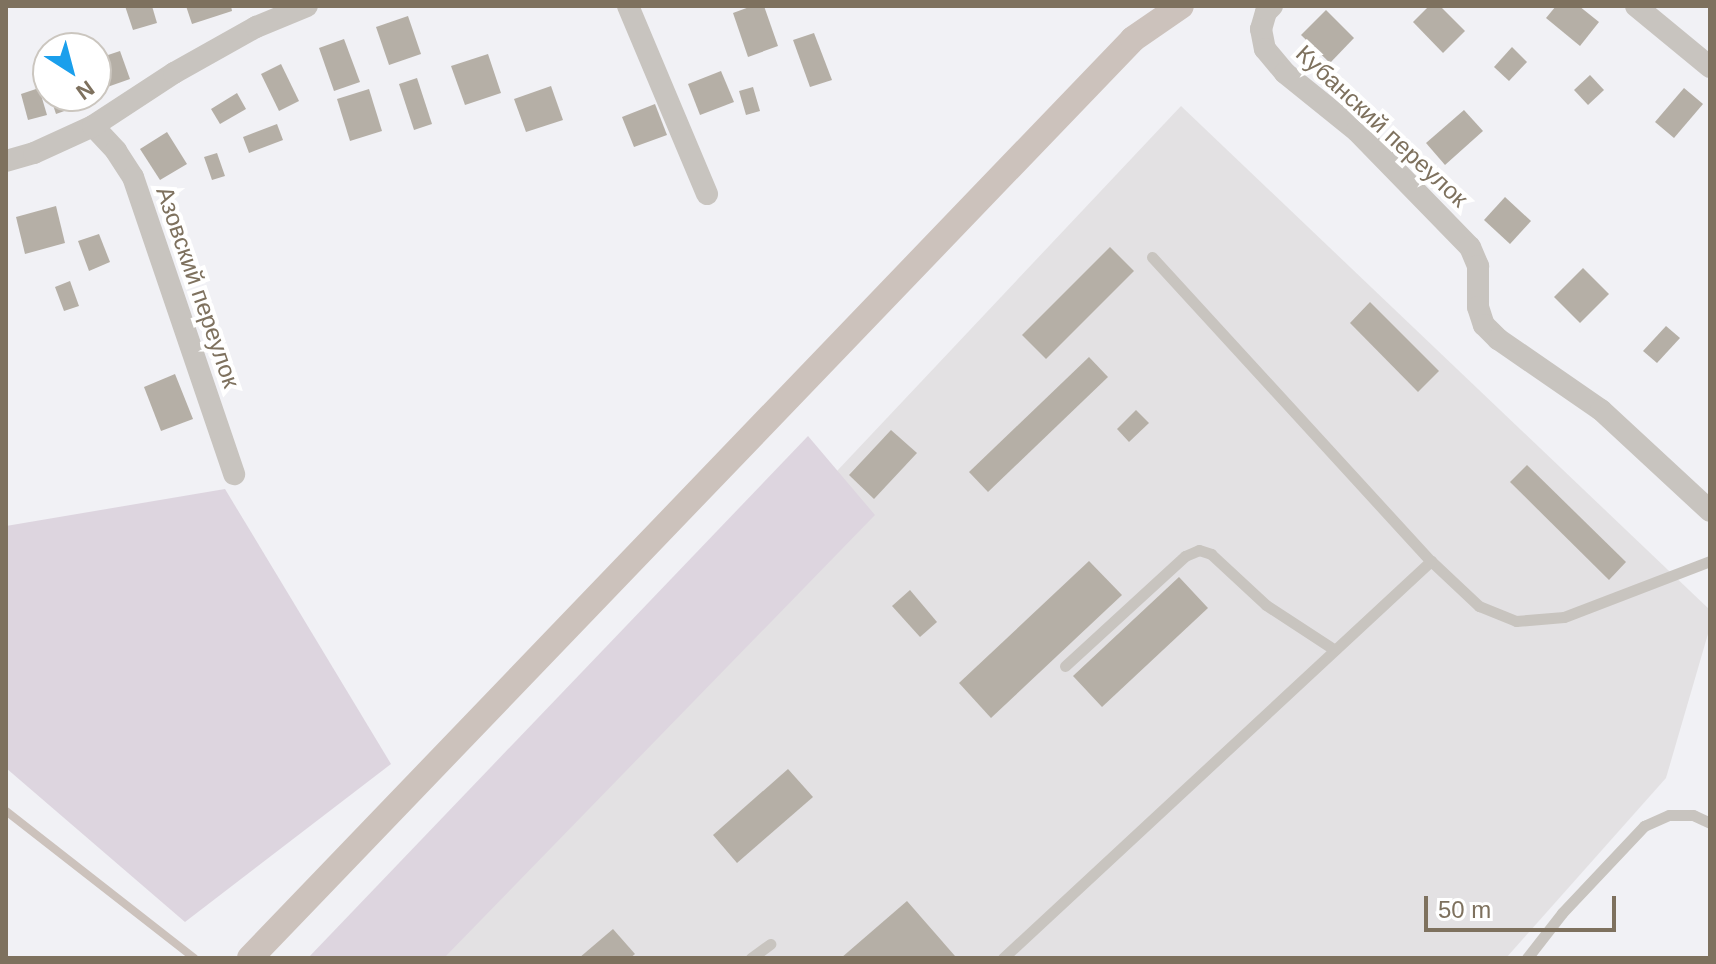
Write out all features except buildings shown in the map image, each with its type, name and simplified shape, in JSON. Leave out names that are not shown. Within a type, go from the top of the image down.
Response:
[{"type":"street","points":[[6,161],[34,153],[93,126],[253,16],[307,6]]},
{"type":"street","points":[[628,6],[707,194]]},
{"type":"street","name":"Кубанский переулок","points":[[1272,6],[1266,12],[1261,29],[1265,49],[1285,73],[1357,131],[1470,247],[1478,266],[1478,307],[1484,325],[1498,339],[1601,410],[1710,511]]},
{"type":"street","points":[[1636,6],[1710,67]]},
{"type":"street","name":"Азовский переулок","points":[[93,126],[116,151],[133,177],[234,474]]},
{"type":"lane","points":[[1152,257],[1431,561],[1479,606],[1516,621],[1564,617],[1710,561]]},
{"type":"lane","points":[[1065,666],[1185,556],[1199,550],[1211,554],[1266,605],[1335,650]]},
{"type":"lane","points":[[1003,958],[1431,561]]},
{"type":"lane","points":[[1527,958],[1562,913],[1644,826],[1669,815],[1693,815],[1710,823]]},
{"type":"lane","points":[[751,958],[770,944]]},
{"type":"shaded area","points":[[1181,106],[1710,610],[1710,627],[1666,778],[1506,958],[378,958]]},
{"type":"shaded area","points":[[808,436],[875,515],[444,958],[308,958]]},
{"type":"shaded area","points":[[225,489],[391,764],[185,922],[6,768],[6,526]]},
{"type":"waterway","points":[[250,958],[1133,39],[1181,6]]},
{"type":"waterway","points":[[6,811],[194,958]]}]
